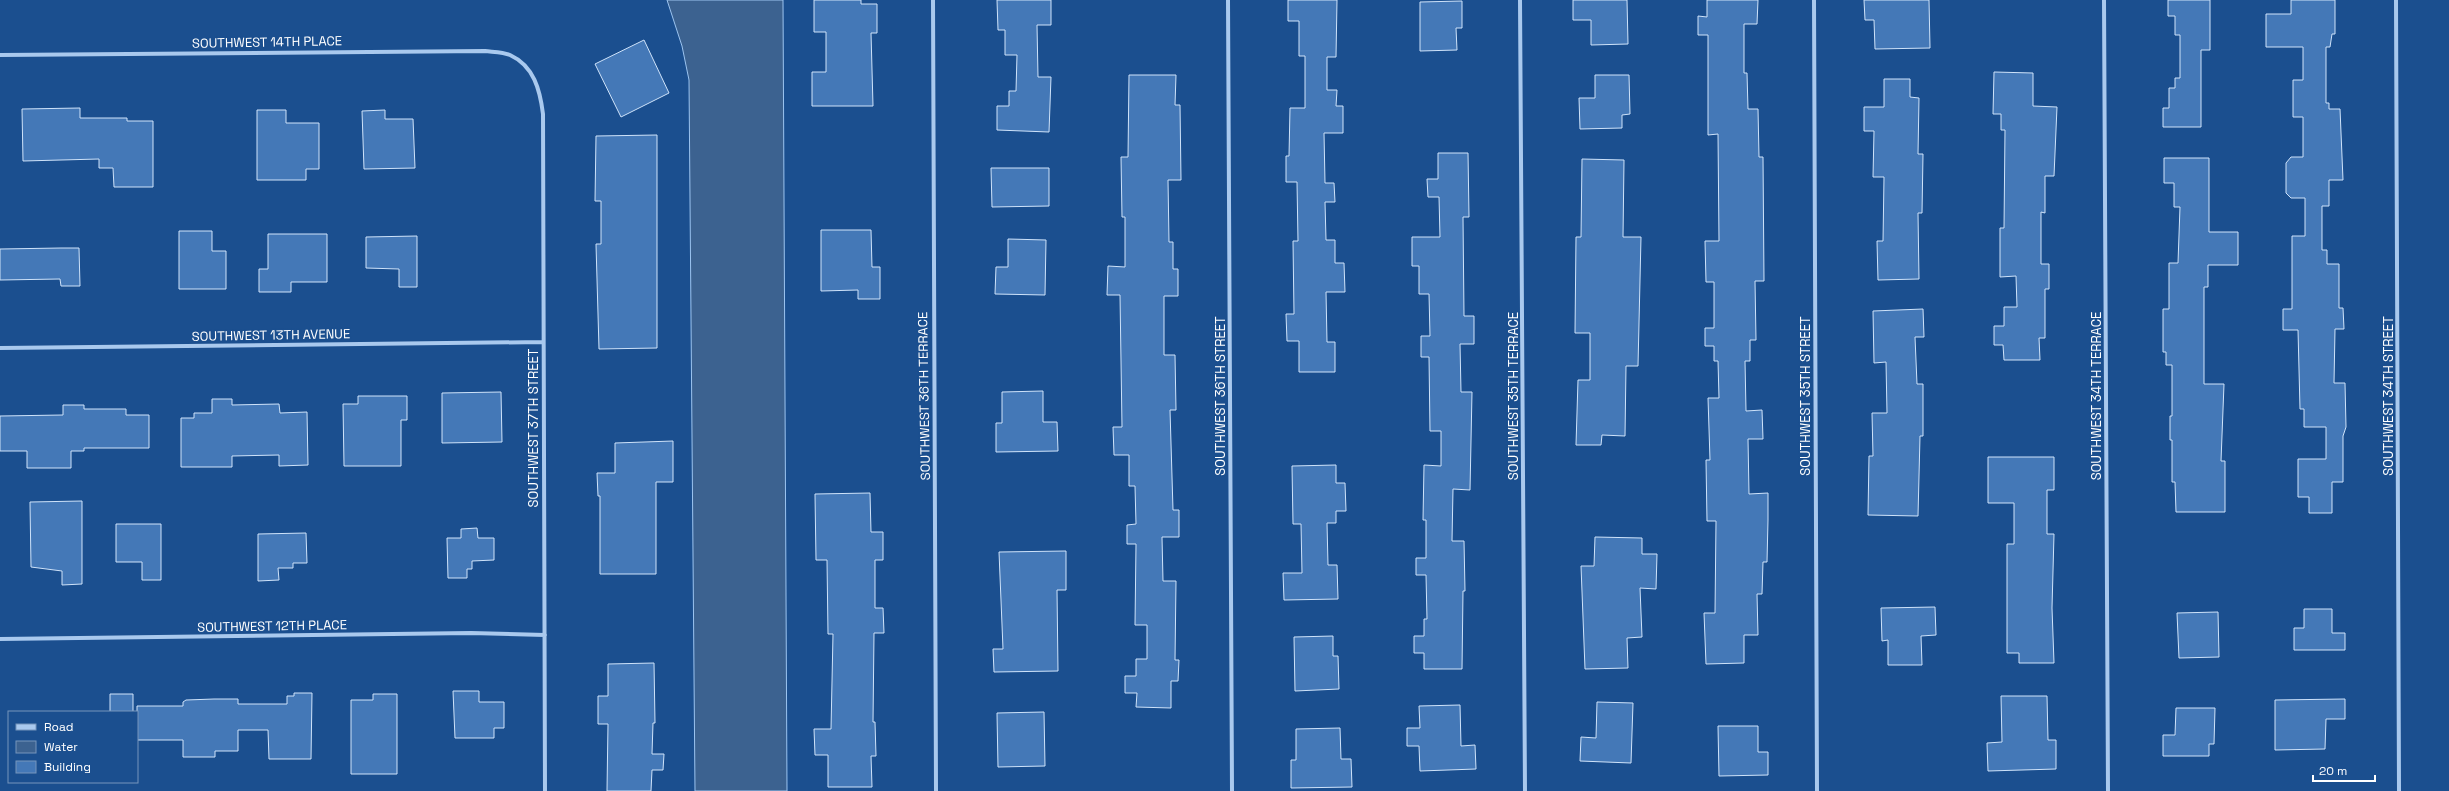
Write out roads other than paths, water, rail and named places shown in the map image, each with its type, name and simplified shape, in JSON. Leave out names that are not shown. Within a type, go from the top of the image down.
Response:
[{"type":"street","name":"SOUTHWEST 36TH TERRACE","points":[[933,0],[936,791]]},
{"type":"street","name":"SOUTHWEST 36TH STREET","points":[[1228,0],[1232,791]]},
{"type":"street","name":"SOUTHWEST 35TH TERRACE","points":[[1520,0],[1525,791]]},
{"type":"street","name":"SOUTHWEST 35TH STREET","points":[[1814,0],[1817,791]]},
{"type":"street","name":"SOUTHWEST 34TH TERRACE","points":[[2104,0],[2108,791]]},
{"type":"street","name":"SOUTHWEST 34TH STREET","points":[[2396,0],[2399,791]]},
{"type":"street","name":"SOUTHWEST 14TH PLACE","points":[[0,55],[485,51],[509,54],[529,68]]},
{"type":"street","name":"SOUTHWEST 37TH STREET","points":[[529,68],[541,93],[543,114],[545,791]]},
{"type":"street","name":"SOUTHWEST 13TH AVENUE","points":[[0,348],[543,342]]},
{"type":"street","name":"SOUTHWEST 12TH PLACE","points":[[0,639],[472,634],[545,635]]},
{"type":"water","points":[[667,0],[783,0],[787,791],[695,791],[689,80],[682,46]]}]
